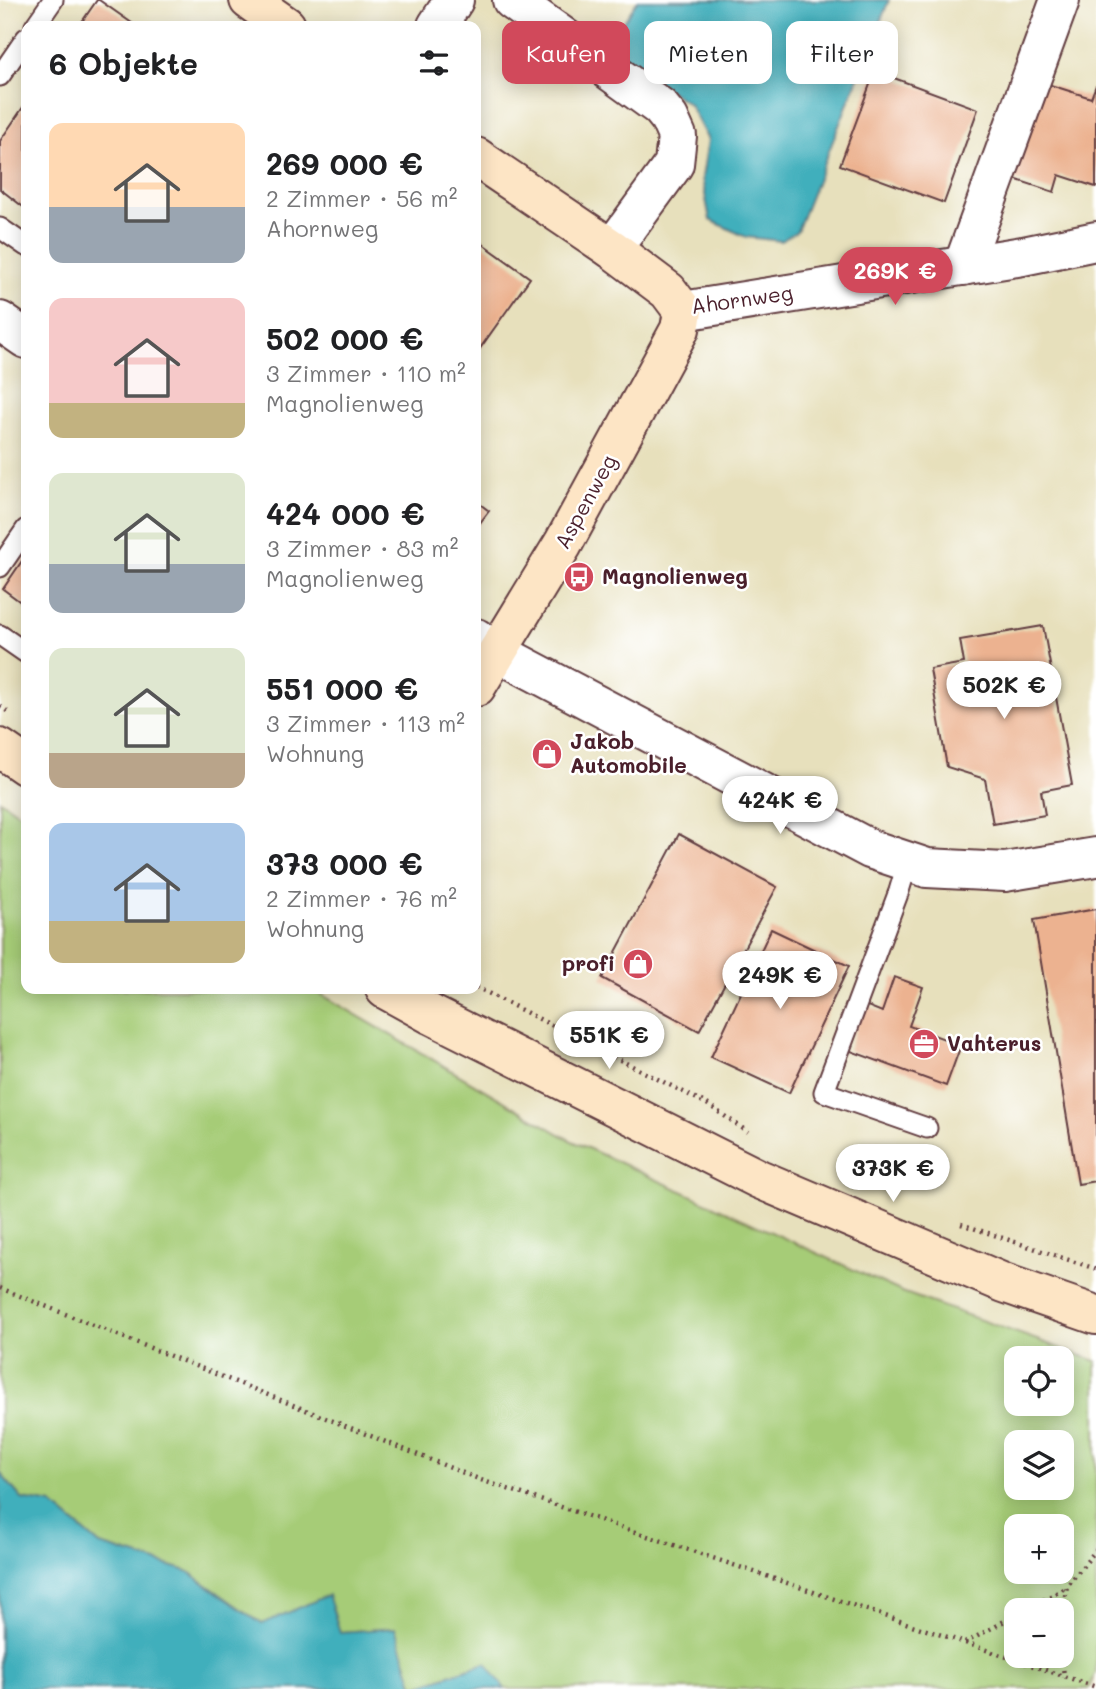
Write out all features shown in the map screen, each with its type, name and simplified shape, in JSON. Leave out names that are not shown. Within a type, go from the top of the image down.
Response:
[{"type":"main road","points":[[249,0],[279,21]]},
{"type":"main road","name":"Ahornweg","points":[[481,160],[668,291],[682,311]]},
{"type":"main road","name":"Aspenweg","points":[[481,666],[486,645],[557,554],[680,329],[682,311]]},
{"type":"main road","points":[[0,748],[21,763]]},
{"type":"main road","points":[[399,994],[422,1002],[760,1179],[1004,1283],[1096,1315]]},
{"type":"street","points":[[440,21],[454,0]]},
{"type":"street","points":[[512,0],[660,107],[669,118],[677,136],[674,164],[612,250]]},
{"type":"street","points":[[963,266],[1060,0]]},
{"type":"street","name":"Ahornweg","points":[[682,311],[963,266],[1096,241]]},
{"type":"street","points":[[0,321],[21,336]]},
{"type":"street","points":[[486,645],[856,843],[927,868],[1005,872],[1096,857]]},
{"type":"lane","points":[[38,21],[53,0]]},
{"type":"lane","points":[[0,76],[21,45]]},
{"type":"lane","points":[[0,228],[21,243]]},
{"type":"lane","points":[[0,567],[21,536]]},
{"type":"lane","points":[[0,635],[21,650]]},
{"type":"lane","points":[[908,861],[900,891],[824,1092],[928,1128]]},
{"type":"path","points":[[481,991],[707,1104],[758,1139]]},
{"type":"path","points":[[952,1221],[1096,1269]]},
{"type":"path","points":[[0,1288],[481,1480],[1096,1687]]},
{"type":"path","points":[[1046,1598],[1068,1586],[1096,1550]]},
{"type":"path","points":[[1065,1598],[1068,1586]]},
{"type":"path","points":[[964,1644],[1004,1622]]},
{"type":"path","points":[[1063,1668],[1064,1676]]},
{"type":"green space","points":[[0,800],[21,815],[21,994],[321,994],[570,1140],[902,1292],[1054,1346],[1004,1346],[1004,1416],[1074,1416],[1074,1353],[1096,1361],[1096,1673],[1088,1689],[505,1689],[485,1663],[414,1687],[395,1628],[340,1632],[262,1624],[187,1571],[100,1545],[52,1504],[22,1499],[0,1473]]},
{"type":"water","points":[[638,0],[889,0],[881,21],[786,21],[786,84],[856,84],[797,231],[781,241],[746,237],[710,220],[702,178],[708,140],[689,104],[659,84],[772,84],[772,21],[644,21],[644,74],[630,64],[630,21],[624,21]]},
{"type":"water","points":[[0,1473],[22,1499],[52,1504],[100,1545],[187,1571],[262,1624],[328,1595],[340,1632],[395,1628],[414,1687],[486,1663],[505,1689],[0,1689]]},
{"type":"building","points":[[99,0],[129,21],[82,21]]},
{"type":"building","points":[[898,79],[978,109],[944,203],[840,165],[870,84],[898,84]]},
{"type":"building","points":[[1035,80],[1091,98],[1096,85],[1096,187],[1059,175],[1054,192],[1005,176]]},
{"type":"building","points":[[21,110],[21,205],[0,189],[0,141]]},
{"type":"building","points":[[481,243],[530,278],[481,347]]},
{"type":"building","points":[[481,505],[489,511],[481,521]]},
{"type":"building","points":[[21,562],[21,602],[3,589]]},
{"type":"building","points":[[1043,626],[1072,785],[1041,791],[1045,815],[993,824],[985,779],[947,767],[930,669],[964,663],[960,640]]},
{"type":"building","points":[[679,834],[777,887],[699,1031],[602,978]]},
{"type":"building","points":[[1096,909],[1096,1181],[1078,1184],[1034,920]]},
{"type":"building","points":[[771,929],[849,966],[789,1093],[711,1057]]},
{"type":"building","points":[[894,977],[923,987],[909,1026],[961,1045],[946,1086],[848,1050],[865,1005],[882,1012]]},
{"type":"place","name":"Magnolienweg","points":[[579,577]]},
{"type":"place","name":"Jakob Automobile","points":[[547,754]]},
{"type":"place","name":"profi","points":[[638,964]]},
{"type":"place","name":"Vahterus","points":[[924,1044]]}]
